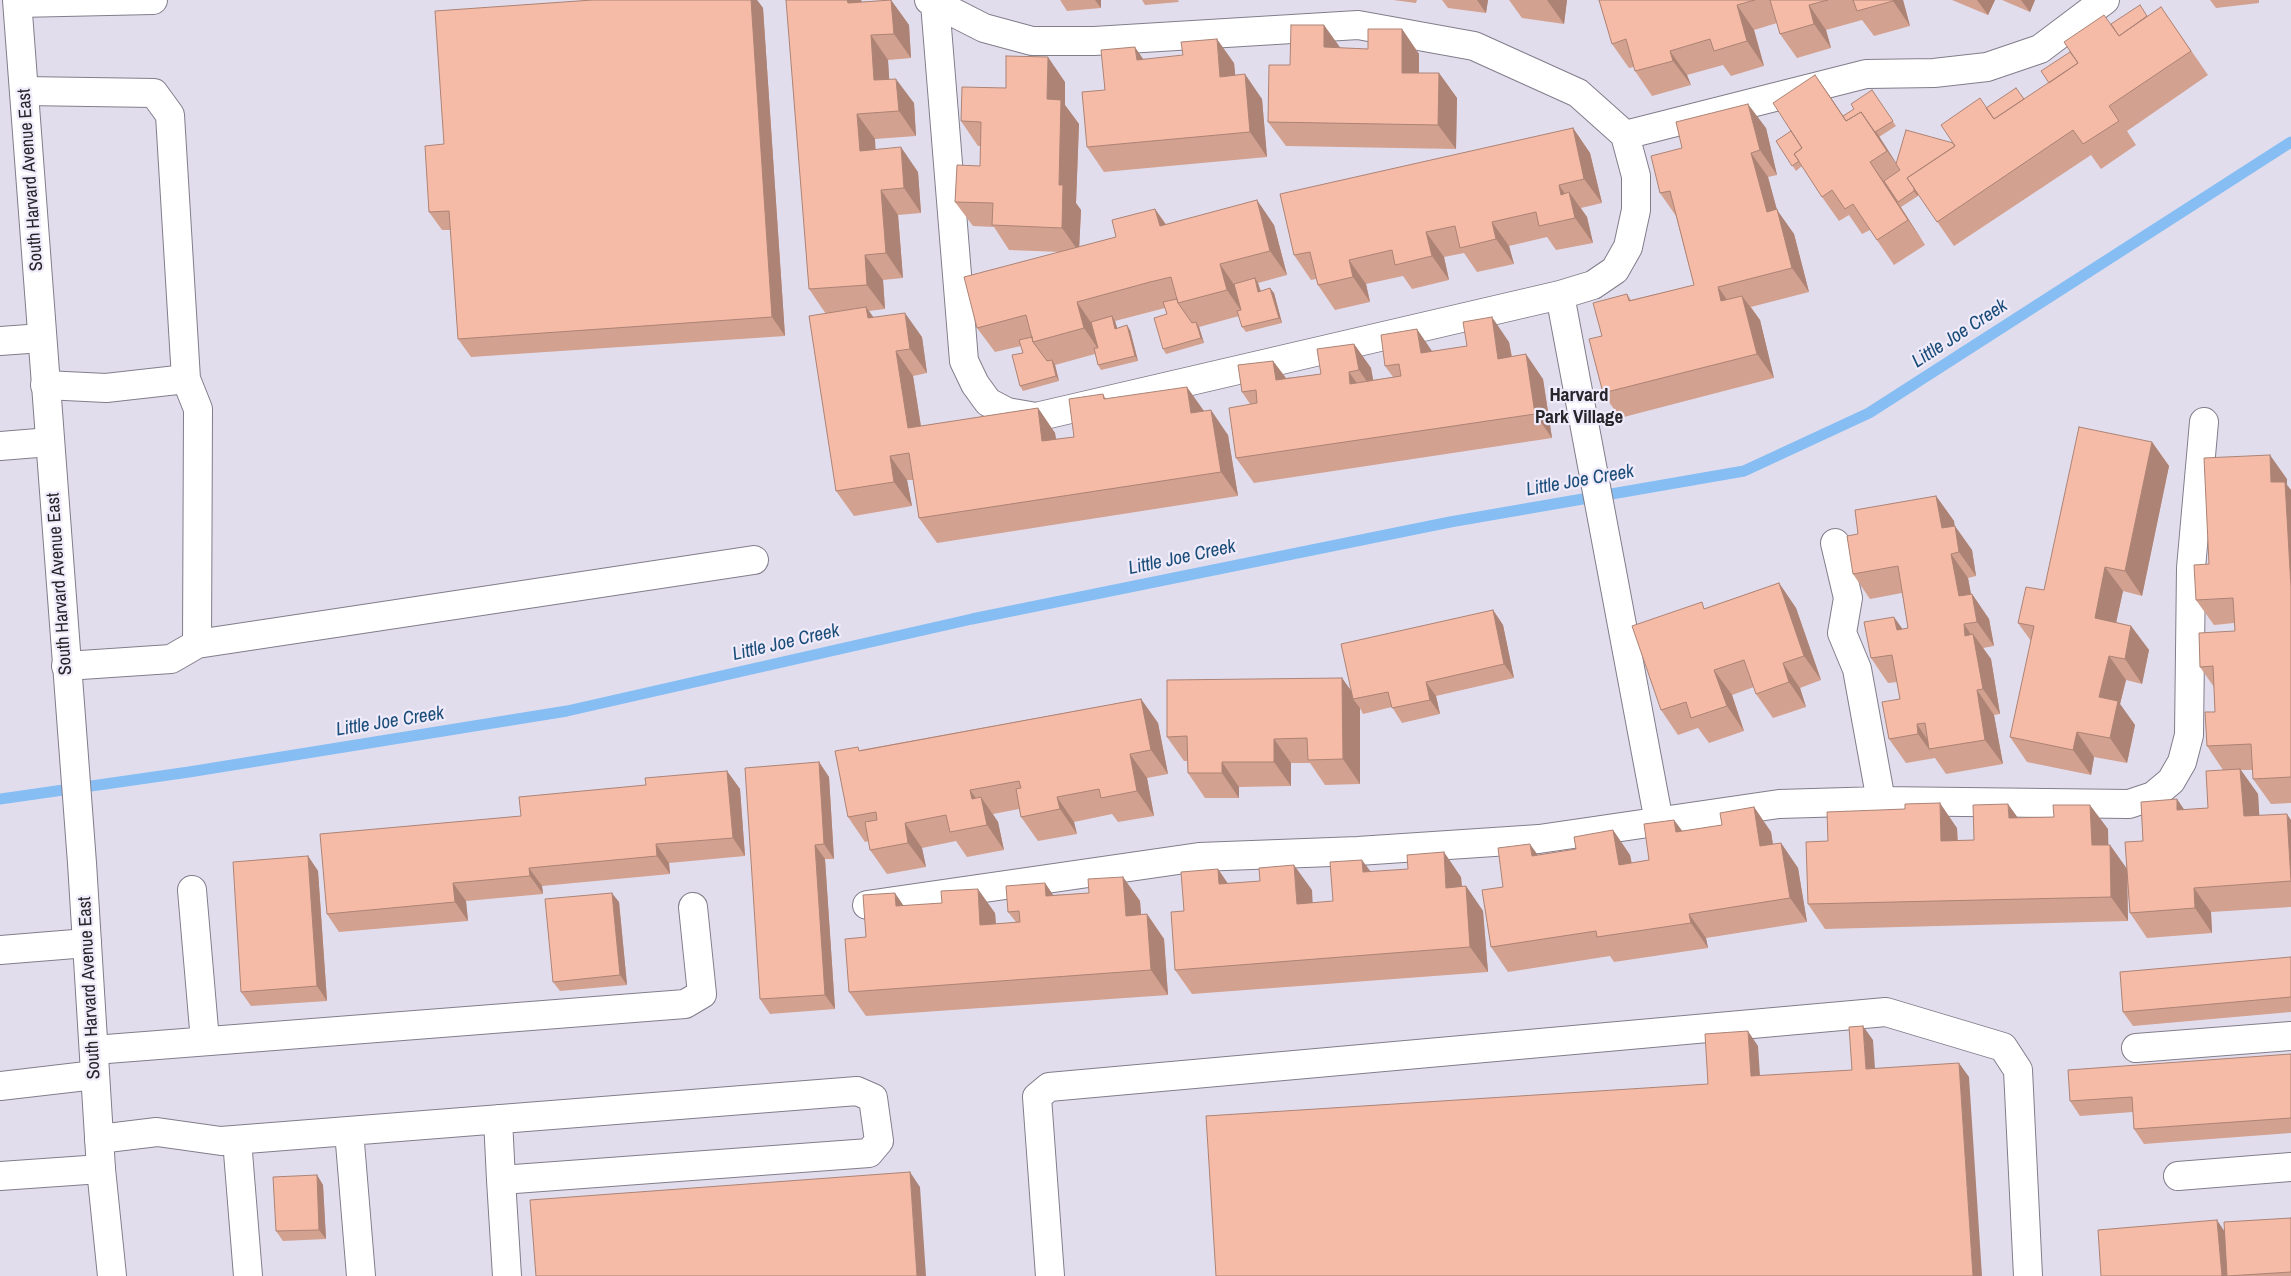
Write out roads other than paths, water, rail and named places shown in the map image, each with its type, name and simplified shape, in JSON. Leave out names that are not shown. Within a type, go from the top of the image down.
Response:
[{"type":"street","points":[[17,1],[153,0]]},
{"type":"street","points":[[1625,135],[1866,74],[1934,73],[1987,67],[2040,49],[2105,0]]},
{"type":"street","name":"South Harvard Avenue East","points":[[17,1],[82,863],[101,1168],[112,1276]]},
{"type":"street","points":[[932,2],[984,28],[1032,41],[1094,41],[1358,25],[1474,46],[1578,93],[1625,135],[1636,176],[1636,210],[1628,247],[1615,270],[1593,286],[1560,295],[1036,417],[1007,412],[988,402],[975,384],[964,361],[932,2]]},
{"type":"street","points":[[24,91],[154,93],[170,115],[186,380],[198,409],[197,644]]},
{"type":"street","points":[[1560,295],[1659,822]]},
{"type":"street","points":[[0,341],[42,338]]},
{"type":"street","points":[[45,385],[106,388],[186,380]]},
{"type":"street","points":[[867,905],[1199,857],[1358,851],[1539,839],[1779,804],[1881,801],[2129,804],[2153,796],[2171,781],[2182,762],[2189,735],[2191,568],[2204,422]]},
{"type":"street","points":[[0,446],[50,442]]},
{"type":"street","points":[[1835,543],[1848,598],[1842,633],[1857,669],[1881,801]]},
{"type":"street","points":[[66,666],[171,659],[197,644],[754,560]]},
{"type":"street","points":[[192,890],[205,1041]]},
{"type":"street","points":[[0,1086],[94,1062],[205,1041],[686,1004],[702,994],[694,907]]},
{"type":"street","points":[[0,950],[87,943]]},
{"type":"street","points":[[1050,1276],[1036,1097],[1049,1087],[1886,1012],[2002,1047],[2018,1070],[2028,1276]]},
{"type":"street","points":[[2136,1048],[2291,1036]]},
{"type":"street","points":[[99,1138],[157,1132],[222,1141],[857,1091],[873,1098],[879,1141],[869,1152],[501,1180]]},
{"type":"street","points":[[498,1120],[507,1276]]},
{"type":"street","points":[[349,1131],[361,1276]]},
{"type":"street","points":[[237,1140],[248,1276]]},
{"type":"street","points":[[2178,1176],[2291,1167]]},
{"type":"street","points":[[0,1176],[101,1168]]},
{"type":"street","name":"South Harvard Avenue East","points":[[92,1276],[101,1168]]},
{"type":"waterway","name":"Little Joe Creek","points":[[0,799],[189,772],[567,711],[972,619],[1450,522],[1744,471],[1869,413],[2291,142]]},
{"type":"district","name":"Harvard Park Village","points":[[1579,407]]}]
